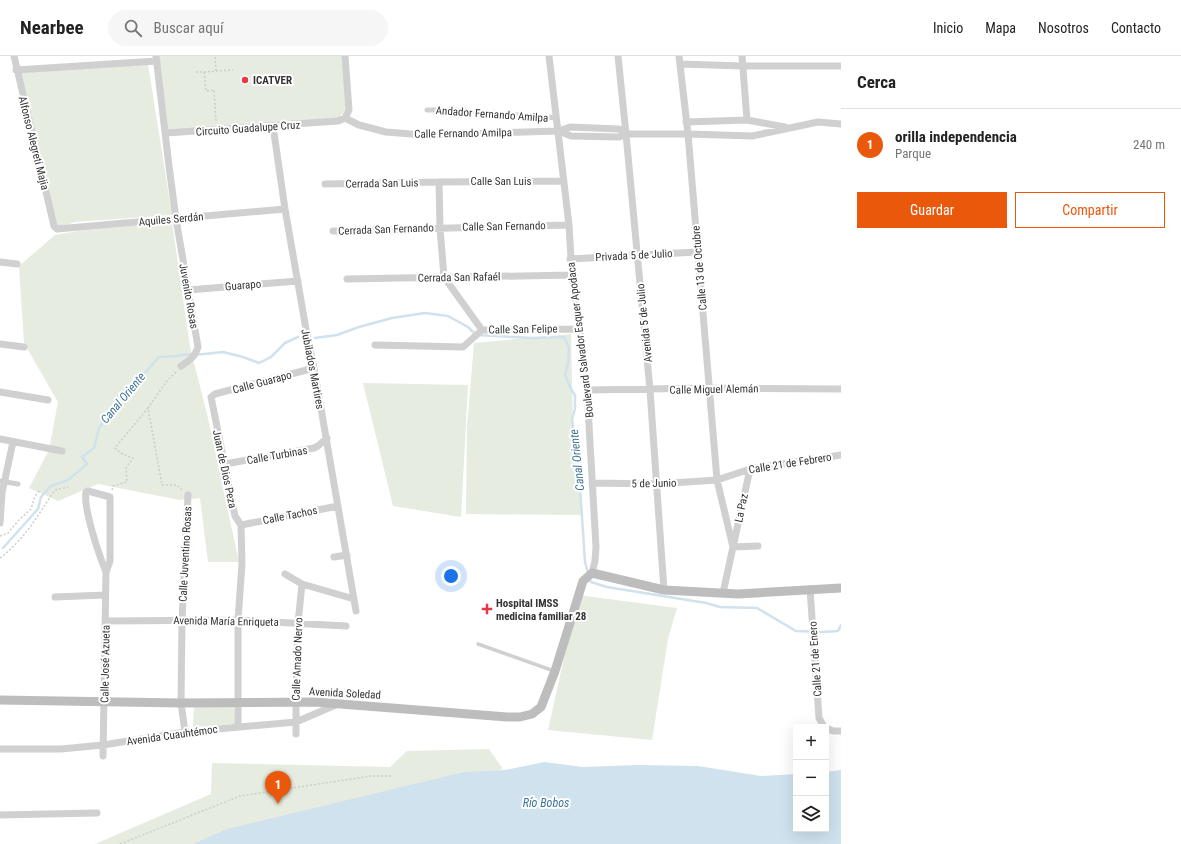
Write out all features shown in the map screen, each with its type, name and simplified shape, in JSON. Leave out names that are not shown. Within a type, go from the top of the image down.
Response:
[{"type":"main road","points":[[592,573],[664,590],[738,594],[841,588]]},
{"type":"main road","name":"Avenida Soledad","points":[[0,700],[181,703],[340,703],[520,717],[532,714],[541,707],[555,671],[583,581],[592,573]]},
{"type":"street","name":"Alfonso Alegreti Majia","points":[[14,56],[16,70],[54,226],[57,229]]},
{"type":"street","points":[[345,56],[349,110],[345,118]]},
{"type":"street","name":"Boulevard Salvador Esquer Apodaca","points":[[549,56],[569,225],[570,259],[588,390],[596,547],[592,573]]},
{"type":"street","name":"Avenida 5 de Julio","points":[[618,56],[650,390],[664,590]]},
{"type":"street","points":[[742,56],[747,120]]},
{"type":"street","points":[[16,70],[156,59],[166,133]]},
{"type":"street","points":[[679,60],[743,66],[841,66]]},
{"type":"street","name":"Calle 13 de Octubre","points":[[679,60],[688,134],[708,388],[717,480],[733,547]]},
{"type":"street","name":"Andador Fernando Amilpa","points":[[427,110],[453,110],[557,118]]},
{"type":"street","name":"Circuito Guadalupe Cruz","points":[[166,133],[338,121],[345,118]]},
{"type":"street","name":"Calle Fernando Amilpa","points":[[345,118],[359,125],[386,132],[424,135],[559,131],[571,136],[619,137],[626,134],[752,136],[818,122],[841,124]]},
{"type":"street","points":[[686,122],[747,120],[791,128]]},
{"type":"street","name":"Jubilados Martires","points":[[273,126],[285,209],[356,611]]},
{"type":"street","name":"Juvenito Rosas","points":[[166,133],[176,218],[198,347],[196,354],[181,366]]},
{"type":"street","name":"Calle San Luis","points":[[439,182],[563,181]]},
{"type":"street","points":[[439,182],[440,228],[444,277]]},
{"type":"street","name":"Cerrada San Luis","points":[[325,184],[439,182]]},
{"type":"street","name":"Aquiles Serdán","points":[[57,229],[285,209]]},
{"type":"street","name":"Calle San Fernando","points":[[440,228],[569,225]]},
{"type":"street","name":"Cerrada San Fernando","points":[[333,231],[440,228]]},
{"type":"street","name":"Privada 5 de Julio","points":[[570,259],[697,252]]},
{"type":"street","points":[[0,262],[17,264]]},
{"type":"street","name":"Cerrada San Rafaél","points":[[347,279],[572,275]]},
{"type":"street","name":"Calle San Felipe","points":[[444,277],[482,330],[580,329]]},
{"type":"street","name":"Guarapo","points":[[188,290],[298,281]]},
{"type":"street","points":[[375,345],[462,347],[482,330]]},
{"type":"street","points":[[0,344],[24,347]]},
{"type":"street","name":"Calle Guarapo","points":[[211,397],[215,394],[314,368]]},
{"type":"street","name":"Calle Miguel Alemán","points":[[588,390],[841,388]]},
{"type":"street","points":[[0,392],[48,400]]},
{"type":"street","name":"Juan de Dios Peza","points":[[211,397],[235,516],[241,525],[242,564],[238,620],[238,727]]},
{"type":"street","name":"Calle Turbinas","points":[[224,464],[314,448],[326,438]]},
{"type":"street","points":[[0,439],[62,451]]},
{"type":"street","points":[[0,523],[2,482],[13,442]]},
{"type":"street","name":"Calle 21 de Febrero","points":[[717,480],[750,469],[841,455]]},
{"type":"street","name":"La Paz","points":[[723,593],[750,469]]},
{"type":"street","name":"5 de Junio","points":[[592,484],[657,484],[717,480]]},
{"type":"street","points":[[2,482],[18,484]]},
{"type":"street","name":"Calle José Azueta","points":[[103,756],[105,595],[106,572],[110,560],[110,497],[88,491],[85,494],[86,510],[106,572]]},
{"type":"street","name":"Calle Juventino Rosas","points":[[185,732],[181,703],[182,620],[188,495]]},
{"type":"street","name":"Calle Tachos","points":[[241,525],[338,506]]},
{"type":"street","points":[[733,547],[758,546]]},
{"type":"street","points":[[334,557],[347,555]]},
{"type":"street","points":[[285,574],[302,584],[354,600]]},
{"type":"street","name":"Calle Amado Nervo","points":[[296,734],[298,623],[302,584]]},
{"type":"street","name":"Calle 21 de Enero","points":[[810,589],[819,718],[822,724]]},
{"type":"street","points":[[55,597],[105,595]]},
{"type":"street","name":"Avenida María Enriqueta","points":[[105,621],[238,620],[346,626]]},
{"type":"street","name":"Avenida Cuauhtémoc","points":[[0,749],[61,749],[104,745],[185,732],[296,722],[340,703]]},
{"type":"street","points":[[829,729],[841,731]]},
{"type":"street","points":[[0,815],[97,813]]},
{"type":"lane","points":[[478,644],[555,671]]},
{"type":"path","points":[[215,56],[216,71]]},
{"type":"path","points":[[196,72],[232,70]]},
{"type":"path","points":[[204,72],[206,91],[214,90],[216,130]]},
{"type":"path","points":[[110,497],[113,486],[127,482],[126,468],[133,458],[122,454],[115,448],[148,408],[166,382],[181,366]]},
{"type":"path","points":[[148,408],[162,485],[177,485],[188,495]]},
{"type":"path","points":[[0,558],[28,531],[55,490],[68,487]]},
{"type":"path","points":[[0,536],[8,533],[31,508],[35,496],[40,490]]},
{"type":"path","points":[[120,844],[240,796],[371,776],[393,776]]},
{"type":"shaded area","points":[[155,56],[342,56],[347,108],[338,119],[168,131]]},
{"type":"shaded area","points":[[148,64],[172,215],[74,222],[56,230],[19,73]]},
{"type":"shaded area","points":[[172,222],[190,347],[207,414],[239,562],[208,562],[200,498],[180,500],[98,484],[58,501],[29,488],[49,450],[58,402],[24,343],[19,266],[55,235],[78,231]]},
{"type":"shaded area","points":[[571,334],[573,428],[582,515],[466,514],[467,427],[474,343]]},
{"type":"shaded area","points":[[363,383],[468,385],[461,517],[393,506]]},
{"type":"shaded area","points":[[578,595],[677,608],[668,639],[652,740],[548,730]]},
{"type":"shaded area","points":[[194,706],[234,706],[235,724],[193,727]]},
{"type":"shaded area","points":[[489,749],[503,769],[225,844],[95,844],[211,794],[212,763],[390,767],[407,751]]},
{"type":"water","name":"Río Bobos","points":[[544,762],[583,767],[638,765],[698,766],[761,776],[793,774],[793,832],[829,832],[829,772],[841,770],[841,844],[193,844],[227,829],[464,772],[505,770]]},
{"type":"waterway","name":"Canal Oriente","points":[[315,338],[337,335],[392,318],[425,313],[448,316],[468,327],[476,335],[533,338],[564,337],[569,348],[568,364],[565,375],[575,395],[575,409],[572,419],[579,472],[585,562],[588,573]]},
{"type":"waterway","name":"Canal Oriente","points":[[3,548],[38,509],[41,497],[51,486],[68,480],[87,464],[82,457],[94,448],[99,428],[115,406],[159,357],[223,352],[259,363],[271,357],[285,343],[298,337]]},
{"type":"waterway","name":"Canal Oriente","points":[[589,578],[591,582],[607,587],[706,603],[720,607],[757,608],[796,631],[838,631],[841,625]]},
{"type":"place","name":"ICATVER","points":[[245,80]]},
{"type":"place","name":"Hospital IMSS medicina familiar 28","points":[[487,609]]},
{"type":"place","name":"orilla independencia","points":[[278,804]]}]
